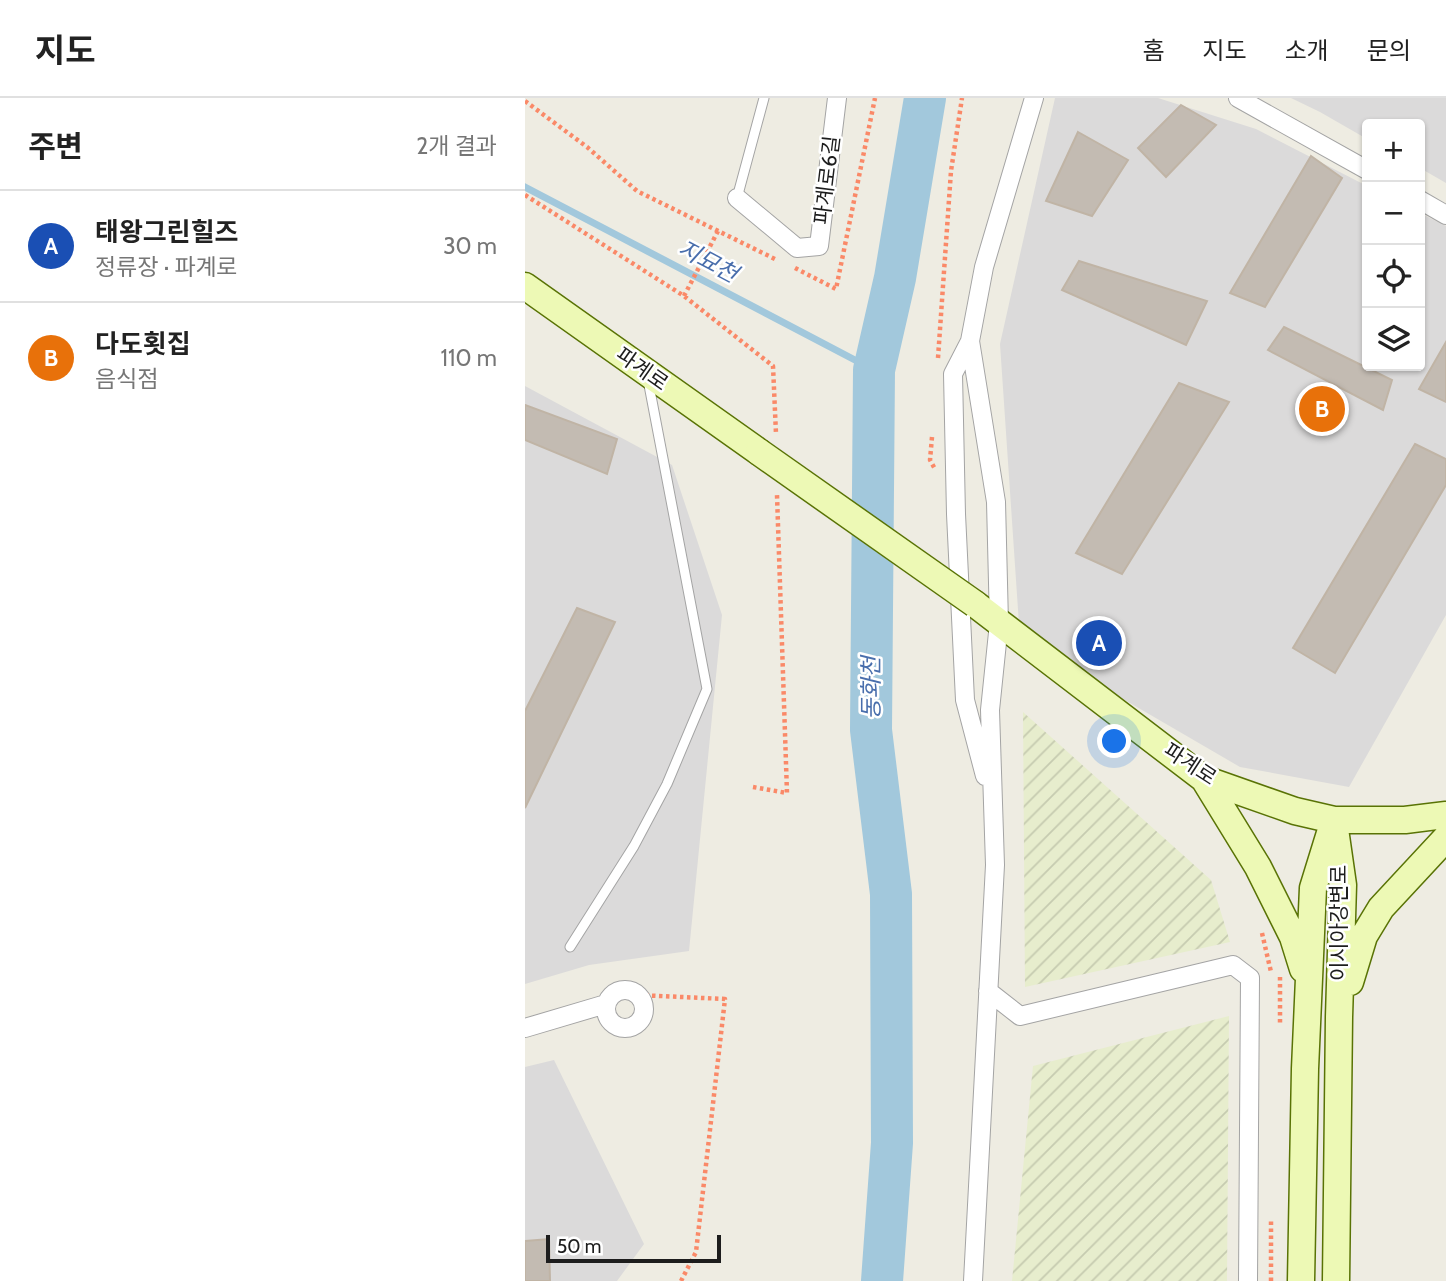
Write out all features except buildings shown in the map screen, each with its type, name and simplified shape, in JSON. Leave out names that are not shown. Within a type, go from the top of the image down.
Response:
[{"type":"main road","name":"파계로","points":[[525,286],[646,372],[767,443],[1204,779],[1295,811],[1334,820],[1405,820],[1446,815]]},
{"type":"main road","points":[[1204,779],[1258,867],[1293,937],[1308,984]]},
{"type":"main road","name":"이시아강변로","points":[[1301,1281],[1313,888],[1334,820]]},
{"type":"main road","name":"이시아강변로","points":[[1334,820],[1343,884],[1336,1281]]},
{"type":"main road","points":[[1339,1017],[1364,936],[1375,917],[1446,838]]},
{"type":"street","name":"파계로6길","points":[[737,198],[797,248],[819,246],[837,98]]},
{"type":"street","points":[[993,808],[965,700],[956,514],[953,374],[969,341],[984,267],[1034,98]]},
{"type":"street","points":[[1238,98],[1362,167]]},
{"type":"street","points":[[1425,203],[1446,215]]},
{"type":"street","points":[[969,341],[996,502],[999,623],[990,710],[995,865],[972,1281]]},
{"type":"street","points":[[988,991],[1020,1016],[1233,965],[1249,978],[1248,1281]]},
{"type":"street","points":[[620,990],[633,991],[638,995],[643,1000],[642,1019],[633,1027],[621,1028],[610,1022],[606,1004],[609,998],[620,990]]},
{"type":"street","points":[[525,1028],[606,1004]]},
{"type":"lane","points":[[737,198],[764,98]]},
{"type":"lane","points":[[570,947],[634,846],[667,784],[707,689],[646,372]]},
{"type":"path","points":[[937,363],[951,171],[962,98]]},
{"type":"path","points":[[525,195],[684,296],[773,366],[767,443]]},
{"type":"path","points":[[684,296],[718,231]]},
{"type":"path","points":[[932,432],[930,460],[935,470]]},
{"type":"path","points":[[753,787],[787,793],[777,490]]},
{"type":"path","points":[[1280,972],[1280,1026]]},
{"type":"path","points":[[638,995],[725,999],[696,1252],[681,1281]]},
{"type":"shaded area","points":[[1055,98],[1158,98],[1256,129],[1362,183],[1362,371],[1425,371],[1425,216],[1446,226],[1446,615],[1349,787],[1240,767],[1020,639],[1000,344]]},
{"type":"shaded area","points":[[1291,98],[1446,98],[1446,183],[1425,171],[1425,119],[1362,119],[1362,136]]},
{"type":"shaded area","points":[[525,386],[672,465],[722,615],[689,951],[589,965],[525,984]]},
{"type":"shaded area","points":[[554,1060],[644,1244],[617,1281],[525,1281],[525,1067]]},
{"type":"green space","points":[[1023,712],[1211,880],[1230,942],[1025,987]]},
{"type":"green space","points":[[1229,1016],[1227,1281],[1012,1281],[1033,1066]]},
{"type":"waterway","name":"동화천","points":[[882,1281],[892,1143],[891,894],[871,730],[874,370],[895,278],[925,98]]},
{"type":"waterway","name":"지묘천","points":[[525,187],[874,370]]},
{"type":"place","name":"다도횟집","points":[[1322,409]]},
{"type":"place","name":"태왕그린힐즈","points":[[1099,643]]}]
